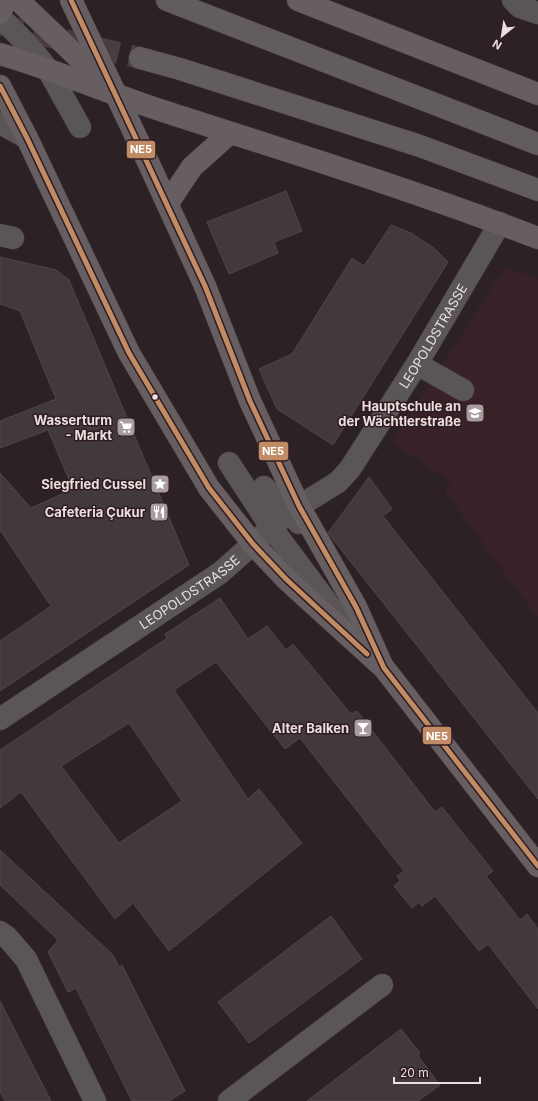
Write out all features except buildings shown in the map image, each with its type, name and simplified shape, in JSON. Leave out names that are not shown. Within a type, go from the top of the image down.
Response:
[{"type":"highway","points":[[168,0],[538,144]]},
{"type":"highway","points":[[140,58],[180,69],[420,146],[538,190]]},
{"type":"main road","points":[[0,13],[6,0]]},
{"type":"main road","points":[[18,0],[52,31],[117,96]]},
{"type":"main road","points":[[71,0],[168,203],[210,299],[294,509],[320,544],[356,607],[384,668]]},
{"type":"main road","points":[[298,0],[538,94]]},
{"type":"main road","points":[[0,54],[38,60],[117,96],[368,177],[500,223],[538,238]]},
{"type":"main road","points":[[0,86],[27,138],[123,338],[144,378],[209,488],[254,544],[286,579],[384,668],[538,866]]},
{"type":"main road","points":[[168,203],[192,167],[230,133]]},
{"type":"street","points":[[513,0],[520,7],[536,13]]},
{"type":"street","points":[[0,17],[38,60],[72,127]]},
{"type":"street","points":[[0,123],[27,138]]},
{"type":"street","name":"LEOPOLDSTRASSE","points":[[0,719],[220,573],[254,544],[271,527],[294,509],[338,482],[350,469],[417,364],[500,223]]},
{"type":"street","points":[[417,364],[463,390]]},
{"type":"street","points":[[229,463],[271,527],[365,652]]},
{"type":"street","points":[[264,487],[294,509]]},
{"type":"street","points":[[0,932],[7,937],[26,959],[95,1101]]},
{"type":"street","points":[[229,1101],[382,985]]},
{"type":"shaded area","name":"Hauptschule an der Wächtlerstraße","points":[[505,267],[538,279],[538,618],[445,492],[451,481],[392,443]]},
{"type":"tunnel","points":[[1,25],[140,58]]},
{"type":"transit line","name":"NE5","points":[[71,0],[205,286],[250,401],[299,506],[356,607],[384,668],[538,866]]},
{"type":"transit line","name":"NE5","points":[[0,86],[27,138],[129,353],[209,488],[253,544],[286,579],[367,654]]},
{"type":"place","name":"Hauptschule an der Wächtlerstraße","points":[[475,413]]},
{"type":"place","name":"Wasserturm - Markt","points":[[126,427]]},
{"type":"place","name":"Siegfried Cussel","points":[[160,484]]},
{"type":"place","name":"Cafeteria Çukur","points":[[159,512]]},
{"type":"place","name":"Alter Balken","points":[[363,728]]}]
